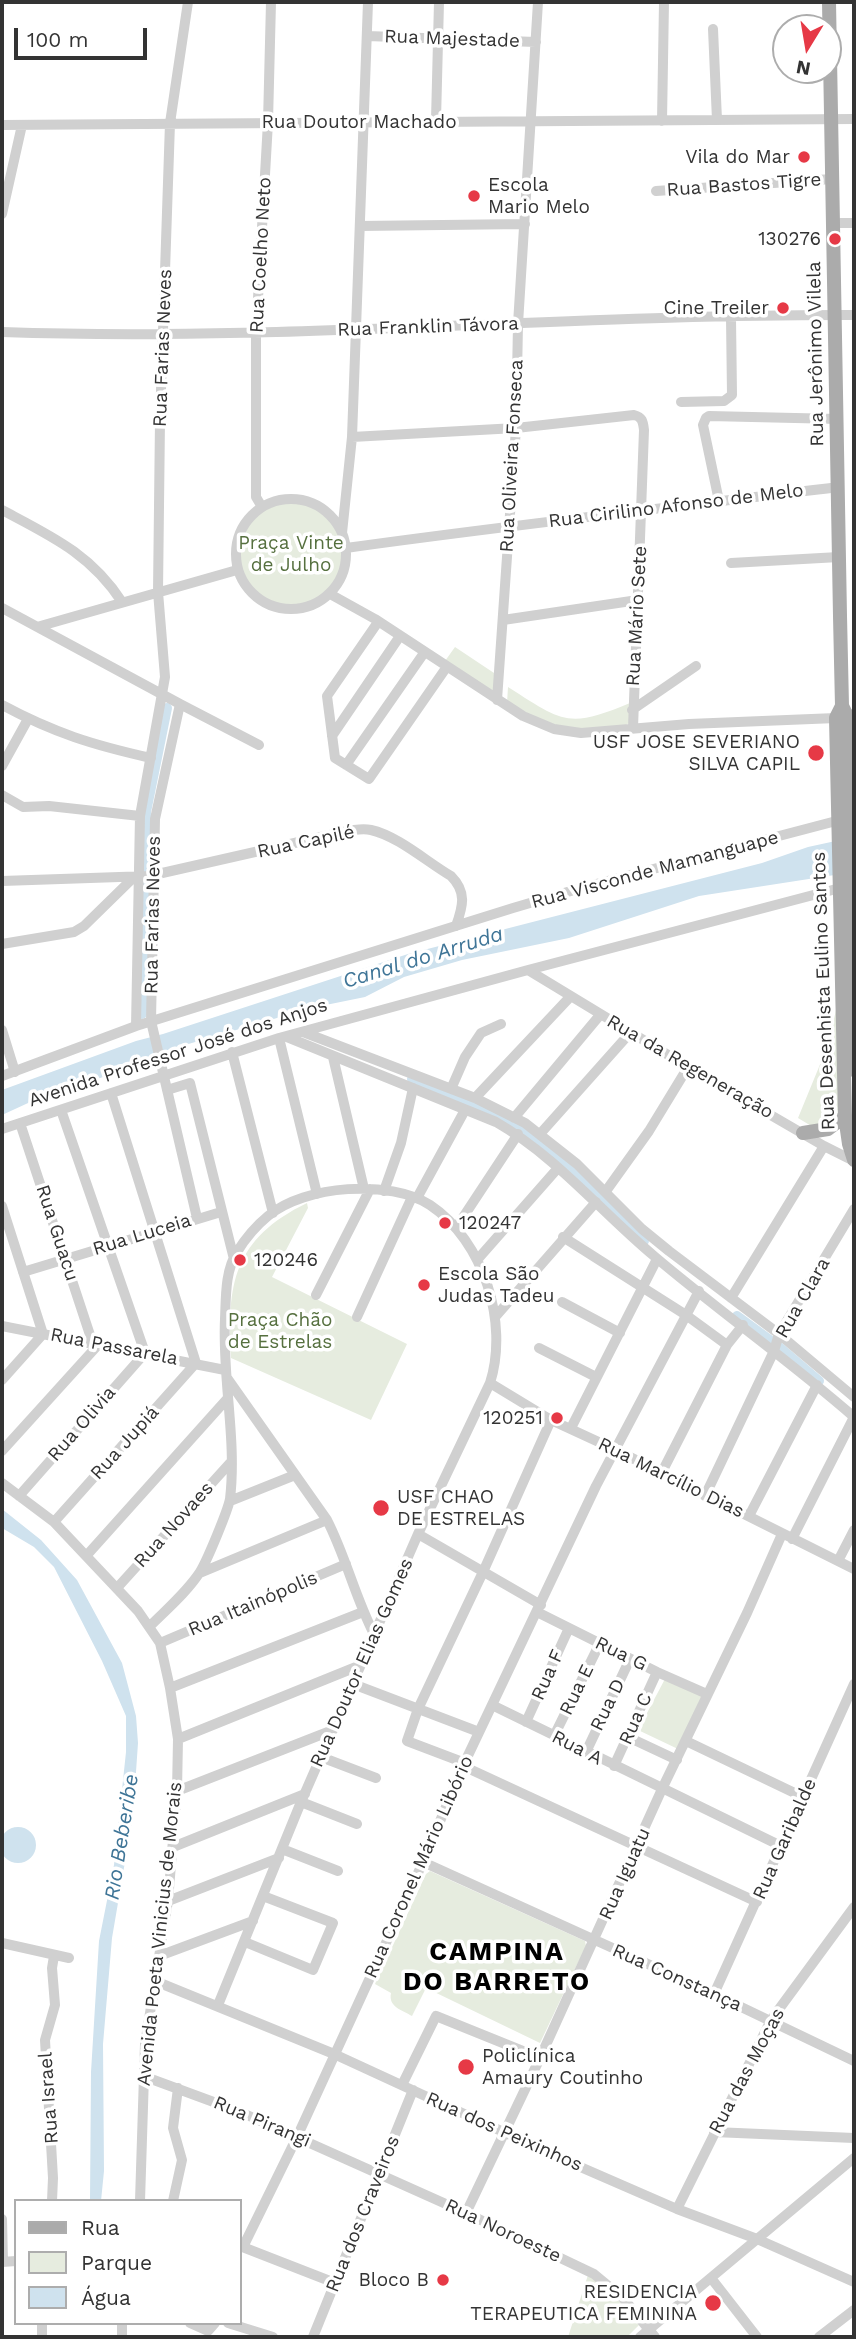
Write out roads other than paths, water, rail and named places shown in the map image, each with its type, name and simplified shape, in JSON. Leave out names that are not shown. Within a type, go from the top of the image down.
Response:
[{"type":"main road","name":"Rua Jerônimo Vilela","points":[[829,2],[839,557],[847,638],[847,824]]},
{"type":"main road","name":"Rua Desenhista Eulino Santos","points":[[847,824],[845,1116],[854,1161]]},
{"type":"main road","name":"Rua Desenhista Eulino Santos","points":[[847,884],[854,1070]]},
{"type":"main road","points":[[803,1133],[828,1129],[845,1116]]},
{"type":"street","name":"Rua Farias Neves","points":[[152,1026],[140,816],[163,695],[164,651],[158,592],[160,420],[170,123],[188,2]]},
{"type":"street","name":"Rua Coelho Neto","points":[[262,507],[256,497],[257,333],[271,2]]},
{"type":"street","points":[[342,533],[352,437],[368,2]]},
{"type":"street","points":[[436,120],[439,2]]},
{"type":"street","name":"Rua Oliveira Fonseca","points":[[497,700],[516,428],[518,324],[538,2]]},
{"type":"street","points":[[662,121],[664,2]]},
{"type":"street","points":[[713,29],[717,120]]},
{"type":"street","name":"Rua Majestade","points":[[367,36],[536,42]]},
{"type":"street","name":"Rua Doutor Machado","points":[[2,125],[854,119]]},
{"type":"street","points":[[2,214],[22,125]]},
{"type":"street","name":"Rua Bastos Tigre","points":[[656,191],[832,179]]},
{"type":"street","points":[[832,223],[854,223]]},
{"type":"street","points":[[360,226],[525,224]]},
{"type":"street","name":"Rua Franklin Távora","points":[[2,332],[257,333],[624,318],[854,315]]},
{"type":"street","points":[[681,402],[724,401],[732,395],[731,318]]},
{"type":"street","name":"Rua Mário Sete","points":[[516,428],[634,415],[643,421],[633,728]]},
{"type":"street","points":[[719,502],[703,425],[706,418],[838,419]]},
{"type":"street","points":[[352,437],[516,428]]},
{"type":"street","name":"Rua Cirilino Afonso de Melo","points":[[346,548],[839,487]]},
{"type":"street","points":[[278,500],[313,503],[325,510],[342,533],[346,548],[345,567],[339,582],[330,594],[307,607],[291,610],[272,607],[257,598],[244,585],[237,570],[235,553],[238,535],[248,518],[262,507],[278,500]]},
{"type":"street","points":[[2,510],[80,554],[101,572],[122,602]]},
{"type":"street","points":[[732,563],[839,557]]},
{"type":"street","points":[[37,627],[237,570]]},
{"type":"street","points":[[330,594],[378,621],[497,700],[537,723],[565,732],[845,713]]},
{"type":"street","points":[[503,620],[638,600]]},
{"type":"street","points":[[2,608],[259,745]]},
{"type":"street","points":[[378,621],[327,696],[335,758],[369,779],[446,668]]},
{"type":"street","points":[[332,736],[400,636]]},
{"type":"street","points":[[346,765],[424,653]]},
{"type":"street","points":[[632,710],[696,666]]},
{"type":"street","name":"Rua Farias Neves","points":[[136,1026],[143,877],[180,704]]},
{"type":"street","points":[[2,705],[82,741],[151,758]]},
{"type":"street","points":[[2,766],[28,719]]},
{"type":"street","points":[[2,795],[23,807],[49,806],[140,816]]},
{"type":"street","name":"Rua Visconde Mamanguape","points":[[152,1026],[581,888],[847,824]]},
{"type":"street","name":"Rua Capilé","points":[[2,881],[143,877],[357,829],[371,830],[451,876],[462,891],[463,904],[457,926]]},
{"type":"street","points":[[2,944],[74,932],[143,877]]},
{"type":"street","name":"Avenida Professor José dos Anjos","points":[[2,1129],[111,1093],[163,1070],[847,884]]},
{"type":"street","name":"Rua da Regeneração","points":[[528,970],[688,1067],[854,1161]]},
{"type":"street","points":[[475,1098],[570,997]]},
{"type":"street","points":[[514,1118],[600,1015]]},
{"type":"street","points":[[451,1089],[465,1057],[481,1033],[501,1024]]},
{"type":"street","name":"Avenida Professor José dos Anjos","points":[[2,1076],[136,1026],[152,1026]]},
{"type":"street","points":[[152,1026],[197,1218]]},
{"type":"street","points":[[2,1030],[15,1072]]},
{"type":"street","points":[[303,1032],[475,1098],[540,1134],[606,1191],[642,1229],[731,1298],[817,1385],[854,1417]]},
{"type":"street","points":[[540,1134],[630,1033]]},
{"type":"street","points":[[283,1038],[496,1122],[518,1134],[657,1259],[743,1325],[777,1343],[854,1397]]},
{"type":"street","points":[[283,1038],[317,1194]]},
{"type":"street","points":[[232,1052],[273,1213]]},
{"type":"street","points":[[316,1295],[367,1189],[333,1057]]},
{"type":"street","points":[[606,1191],[649,1131],[688,1067]]},
{"type":"street","points":[[167,1090],[190,1083],[233,1259]]},
{"type":"street","points":[[384,1191],[401,1143],[412,1088]]},
{"type":"street","points":[[111,1093],[196,1363]]},
{"type":"street","points":[[61,1110],[145,1353]]},
{"type":"street","points":[[357,1317],[415,1197],[465,1110]]},
{"type":"street","name":"Rua Guacu","points":[[20,1123],[95,1344]]},
{"type":"street","points":[[456,1228],[518,1134]]},
{"type":"street","points":[[731,1298],[824,1146]]},
{"type":"street","points":[[477,1260],[558,1168]]},
{"type":"street","name":"Rua Doutor Elias Gomes","points":[[150,1626],[200,1573],[230,1501],[225,1373],[226,1300],[233,1259],[249,1237],[273,1213],[317,1194],[367,1189],[415,1197],[430,1205],[456,1228],[477,1260],[496,1316],[497,1361],[490,1383],[374,1634],[218,2005]]},
{"type":"street","points":[[496,1316],[596,1202]]},
{"type":"street","points":[[2,1206],[43,1334],[2,1380]]},
{"type":"street","name":"Rua Clara","points":[[705,1496],[777,1343],[854,1209]]},
{"type":"street","name":"Rua Luceia","points":[[23,1272],[221,1212]]},
{"type":"street","points":[[563,1237],[687,1315],[727,1345]]},
{"type":"street","points":[[571,1428],[657,1259]]},
{"type":"street","name":"Rua Coronel Mário Libório","points":[[242,2244],[297,2137],[423,1862],[464,1765],[596,1486],[699,1291]]},
{"type":"street","points":[[562,1302],[620,1333]]},
{"type":"street","points":[[661,1474],[727,1345],[743,1325]]},
{"type":"street","name":"Rua Passarela","points":[[2,1326],[196,1363],[225,1373]]},
{"type":"street","points":[[2,1451],[95,1344]]},
{"type":"street","points":[[539,1348],[596,1377]]},
{"type":"street","name":"Rua Olivia","points":[[19,1496],[145,1353]]},
{"type":"street","name":"Rua Jupiá","points":[[54,1522],[196,1363]]},
{"type":"street","points":[[225,1373],[327,1520],[374,1634]]},
{"type":"street","name":"Rua Marcílio Dias","points":[[490,1383],[551,1420],[854,1569]]},
{"type":"street","points":[[749,1516],[817,1385]]},
{"type":"street","points":[[87,1556],[227,1399]]},
{"type":"street","name":"Rua Iguatu","points":[[466,2213],[707,1693],[787,1536],[854,1417]]},
{"type":"street","points":[[551,1420],[418,1709],[407,1741],[757,1902]]},
{"type":"street","name":"Rua Novaes","points":[[117,1588],[230,1463]]},
{"type":"street","points":[[230,1501],[295,1475]]},
{"type":"street","name":"Avenida Poeta Vinicius de Morais","points":[[2,1483],[54,1522],[150,1626],[160,1643],[170,1688],[178,1740],[177,1791],[168,1901],[145,2045],[139,2199]]},
{"type":"street","points":[[200,1573],[327,1520]]},
{"type":"street","points":[[838,1561],[854,1530]]},
{"type":"street","name":"Rua G","points":[[418,1534],[569,1628],[657,1672],[707,1693]]},
{"type":"street","name":"Rua Itainópolis","points":[[160,1643],[346,1564]]},
{"type":"street","points":[[170,1688],[363,1612]]},
{"type":"street","name":"Rua F","points":[[526,1722],[569,1628]]},
{"type":"street","name":"Rua E","points":[[554,1737],[600,1643]]},
{"type":"street","name":"Rua D","points":[[586,1752],[631,1659]]},
{"type":"street","points":[[178,1740],[361,1665]]},
{"type":"street","name":"Rua C","points":[[614,1766],[657,1672]]},
{"type":"street","points":[[353,1684],[480,1732]]},
{"type":"street","name":"Rua Garibalde","points":[[714,1994],[854,1684]]},
{"type":"street","name":"Rua A","points":[[492,1706],[780,1846]]},
{"type":"street","points":[[177,1791],[333,1730]]},
{"type":"street","points":[[628,1737],[677,1760]]},
{"type":"street","points":[[686,1741],[803,1797]]},
{"type":"street","points":[[321,1757],[376,1778]]},
{"type":"street","points":[[173,1847],[303,1798],[357,1824]]},
{"type":"street","points":[[168,1901],[281,1854],[338,1871]]},
{"type":"street","name":"Rua Constança","points":[[423,1862],[771,2020],[854,2061]]},
{"type":"street","points":[[244,1942],[313,1970],[333,1923],[263,1896]]},
{"type":"street","name":"Rua das Moças","points":[[677,2208],[771,2020],[854,1907]]},
{"type":"street","points":[[159,1956],[253,1920]]},
{"type":"street","points":[[2,1943],[69,1958]]},
{"type":"street","name":"Rua Israel","points":[[52,2199],[45,2040],[55,2005],[52,1968],[54,1956]]},
{"type":"street","name":"Rua dos Peixinhos","points":[[155,1981],[334,2054],[677,2208],[757,2239],[854,2282]]},
{"type":"street","points":[[402,2085],[436,2016],[540,2058]]},
{"type":"street","name":"Rua Pirangi","points":[[143,2076],[297,2137],[379,2174]]},
{"type":"street","points":[[173,2199],[182,2161],[173,2128],[178,2088]]},
{"type":"street","name":"Rua dos Craveiros","points":[[313,2337],[413,2091]]},
{"type":"street","points":[[714,2132],[854,2138]]},
{"type":"street","points":[[648,2335],[711,2278],[854,2158]]},
{"type":"street","name":"Rua Noroeste","points":[[379,2174],[594,2274],[623,2298],[648,2335]]},
{"type":"street","points":[[2,2219],[2,2262]]},
{"type":"street","points":[[242,2246],[335,2283]]},
{"type":"street","points":[[711,2278],[757,2337]]},
{"type":"street","points":[[819,2337],[854,2310]]},
{"type":"street","points":[[194,2325],[208,2331],[213,2325]]},
{"type":"street","points":[[235,2325],[273,2337]]},
{"type":"water","name":"Canal do Arruda","points":[[854,837],[854,872],[699,896],[569,938],[462,960],[404,977],[365,997],[311,1008],[168,1050],[149,1062],[39,1098],[2,1115],[2,1090],[136,1041],[408,954]]},
{"type":"water","name":"Rio Beberibe","points":[[2,1509],[41,1540],[77,1580],[122,1663],[136,1716],[138,1743],[133,1815],[112,1938],[103,2044],[104,2171],[101,2199],[90,2199],[91,2072],[99,1941],[114,1865],[126,1752],[126,1716],[102,1661],[54,1567],[34,1547],[2,1528]]},
{"type":"water","points":[[18,1827],[30,1833],[36,1845],[30,1857],[18,1863],[6,1857],[0,1845],[6,1833]]},
{"type":"waterway","points":[[142,1014],[146,812],[167,708]]},
{"type":"waterway","points":[[412,1079],[515,1125],[545,1147],[644,1241]]},
{"type":"waterway","points":[[737,1316],[819,1381]]},
{"type":"place","name":"Vila do Mar","points":[[804,157]]},
{"type":"place","name":"Escola Mario Melo","points":[[474,196]]},
{"type":"place","name":"130276","points":[[835,239]]},
{"type":"place","name":"Cine Treiler","points":[[783,308]]},
{"type":"place","name":"USF JOSE SEVERIANO SILVA CAPIL","points":[[816,753]]},
{"type":"place","name":"120247","points":[[445,1223]]},
{"type":"place","name":"120246","points":[[240,1260]]},
{"type":"place","name":"Escola São Judas Tadeu","points":[[424,1285]]},
{"type":"place","name":"120251","points":[[557,1418]]},
{"type":"place","name":"USF CHAO DE ESTRELAS","points":[[381,1508]]},
{"type":"place","name":"Policlínica Amaury Coutinho","points":[[466,2067]]},
{"type":"place","name":"Bloco B","points":[[443,2280]]},
{"type":"place","name":"RESIDENCIA TERAPEUTICA FEMININA","points":[[713,2303]]},
{"type":"district","name":"CAMPINA DO BARRETO","points":[[497,1966]]},
{"type":"park label","name":"Praça Vinte de Julho","points":[[291,554]]},
{"type":"park label","name":"Praça Chão de Estrelas","points":[[280,1331]]}]
